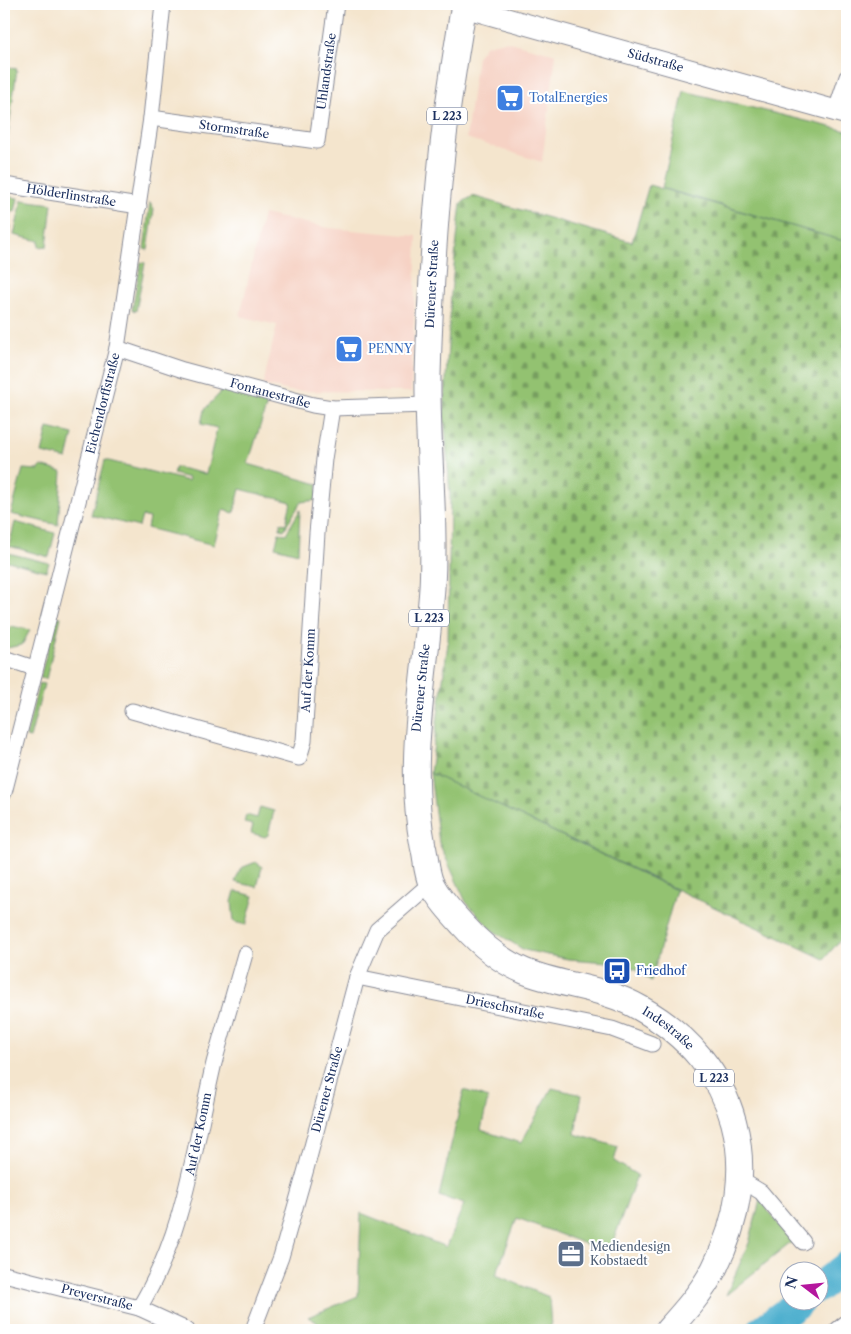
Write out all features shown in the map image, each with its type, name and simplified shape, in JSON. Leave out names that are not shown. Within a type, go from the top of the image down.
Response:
[{"type":"main road","name":"Südstraße","points":[[460,5],[842,112]]},
{"type":"main road","name":"Dürener Straße","points":[[431,883],[420,827],[415,778],[416,737],[432,586],[428,405],[432,273],[441,155],[460,5]]},
{"type":"main road","name":"Indestraße","points":[[431,883],[451,912],[481,945],[527,972],[583,986],[639,1007],[680,1035],[696,1050],[722,1092],[734,1125],[741,1160],[741,1180],[726,1243],[713,1272],[697,1297],[668,1330]]},
{"type":"street","name":"Eichendorffstraße","points":[[4,793],[34,668],[75,516],[117,348],[151,118],[163,4]]},
{"type":"street","name":"Uhlandstraße","points":[[318,141],[336,4]]},
{"type":"street","points":[[842,112],[847,76]]},
{"type":"street","name":"Stormstraße","points":[[151,118],[318,141]]},
{"type":"street","name":"Hölderlinstraße","points":[[4,185],[139,206]]},
{"type":"street","name":"Fontanestraße","points":[[117,348],[183,370],[292,401],[332,408],[428,405]]},
{"type":"street","name":"Auf der Komm","points":[[132,711],[300,758],[304,741],[324,459],[332,408]]},
{"type":"street","points":[[4,658],[34,668]]},
{"type":"street","name":"Dürener Straße","points":[[253,1330],[281,1256],[357,977],[377,930],[431,883]]},
{"type":"street","name":"Auf der Komm","points":[[139,1308],[152,1285],[175,1229],[196,1153],[214,1064],[245,954]]},
{"type":"street","name":"Drieschstraße","points":[[357,977],[612,1029],[652,1044]]},
{"type":"street","points":[[741,1180],[762,1192],[803,1242]]},
{"type":"street","name":"Preyerstraße","points":[[4,1274],[139,1308],[187,1330]]},
{"type":"street","points":[[837,1330],[847,1322]]},
{"type":"shaded area","name":"TotalEnergies","points":[[505,41],[556,54],[542,162],[466,138],[477,57],[486,45]]},
{"type":"shaded area","points":[[263,214],[329,228],[417,236],[411,392],[291,391],[263,385],[277,325],[240,316]]},
{"type":"green space","points":[[4,67],[17,69],[4,164]]},
{"type":"green space","points":[[684,91],[847,131],[847,242],[662,188]]},
{"type":"green space","points":[[649,185],[847,242],[847,932],[824,959],[430,773],[448,643],[450,495],[444,414],[451,293],[461,203],[473,196],[632,242]]},
{"type":"green space","points":[[4,196],[18,198],[15,212],[11,211],[7,225],[11,226],[9,235],[4,234]]},
{"type":"green space","points":[[22,200],[52,204],[47,246],[39,247],[39,241],[14,235]]},
{"type":"green space","points":[[150,202],[154,209],[148,250],[144,249]]},
{"type":"green space","points":[[141,262],[145,263],[136,311],[132,310]]},
{"type":"green space","points":[[223,390],[267,404],[248,464],[318,484],[317,500],[301,502],[284,530],[280,529],[281,523],[286,524],[291,502],[240,489],[234,513],[223,510],[214,545],[147,528],[149,518],[142,516],[139,527],[91,515],[105,460],[188,481],[189,478],[173,474],[175,467],[206,474],[217,428],[201,424],[204,410]]},
{"type":"green space","points":[[48,428],[73,434],[67,459],[42,453]]},
{"type":"green space","points":[[41,466],[62,472],[58,525],[11,514],[23,469],[39,470]]},
{"type":"green space","points":[[300,510],[298,553],[275,547],[279,533],[286,534]]},
{"type":"green space","points":[[15,522],[55,533],[49,557],[9,546]]},
{"type":"green space","points":[[4,552],[49,563],[46,571],[4,560]]},
{"type":"green space","points":[[56,617],[61,617],[46,679],[40,678]]},
{"type":"green space","points":[[11,626],[30,630],[22,645],[7,648],[4,647],[4,631],[9,632]]},
{"type":"green space","points":[[39,683],[44,684],[30,738],[26,737]]},
{"type":"green space","points":[[430,773],[676,890],[651,981],[636,969],[621,963],[568,959],[524,950],[492,930],[466,902],[439,843]]},
{"type":"green space","points":[[260,807],[274,811],[268,835],[265,837],[251,833],[253,825],[244,823],[246,815],[257,818]]},
{"type":"green space","points":[[256,862],[262,867],[257,887],[235,882],[241,868]]},
{"type":"green space","points":[[235,891],[254,896],[246,925],[234,922],[232,902]]},
{"type":"green space","points":[[552,1088],[582,1095],[575,1134],[618,1147],[614,1161],[637,1175],[609,1253],[517,1218],[496,1275],[549,1297],[551,1327],[549,1330],[330,1330],[308,1317],[358,1296],[361,1213],[446,1247],[464,1204],[439,1196],[464,1090],[488,1098],[481,1130],[521,1143]]},
{"type":"green space","points":[[760,1200],[792,1242],[726,1295],[749,1243]]},
{"type":"waterway","points":[[828,1280],[847,1266]]},
{"type":"waterway","points":[[762,1330],[786,1312]]},
{"type":"place","name":"TotalEnergies","points":[[510,98]]},
{"type":"place","name":"PENNY","points":[[349,349]]},
{"type":"place","name":"Friedhof","points":[[617,971]]},
{"type":"place","name":"Mediendesign Kobstaedt","points":[[571,1254]]}]
